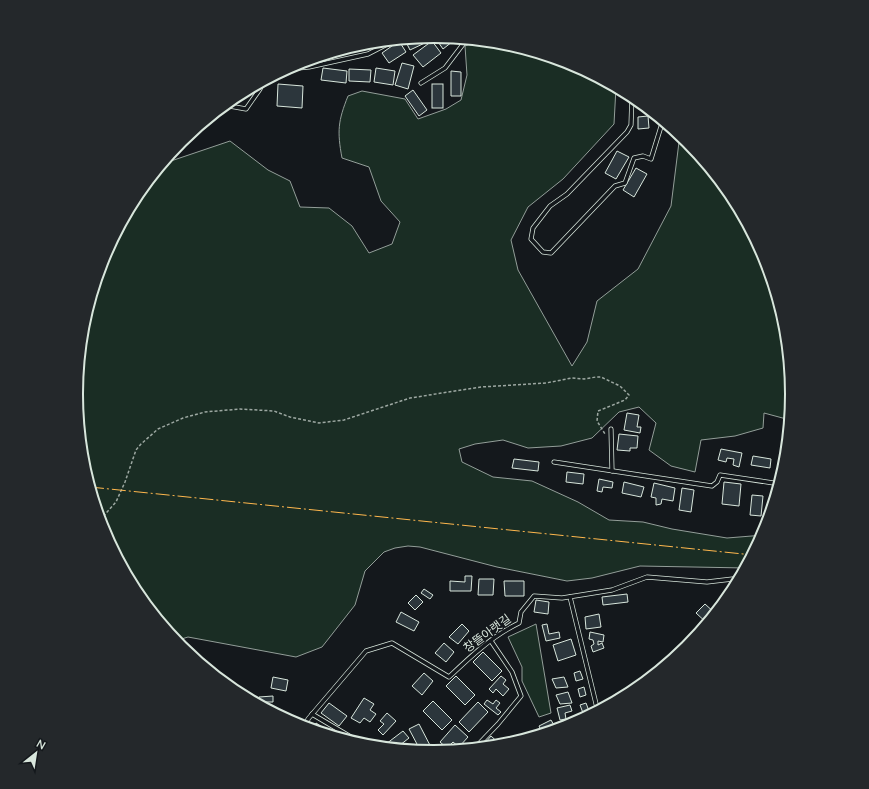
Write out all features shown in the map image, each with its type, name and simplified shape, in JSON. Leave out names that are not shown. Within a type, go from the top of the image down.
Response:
[{"type":"lane","points":[[421,83],[445,68],[463,45]]},
{"type":"lane","points":[[308,67],[368,54],[381,47]]},
{"type":"lane","points":[[233,107],[246,109],[259,90]]},
{"type":"lane","points":[[632,103],[631,125],[627,132],[567,194],[550,206],[533,228],[531,238],[543,252],[551,253],[615,186],[625,183],[634,158],[643,156],[650,159],[661,126]]},
{"type":"lane","points":[[611,429],[612,470]]},
{"type":"lane","points":[[554,462],[712,486],[717,482],[720,475],[774,483]]},
{"type":"lane","name":"창뜰아랫길","points":[[307,722],[312,714],[366,652],[392,643],[449,677],[473,654],[504,630],[519,624],[521,612],[534,596],[570,597],[612,590],[648,577],[708,582],[734,579]]},
{"type":"lane","points":[[570,597],[597,706]]},
{"type":"lane","points":[[480,743],[521,696],[512,672],[491,641]]},
{"type":"lane","points":[[312,714],[347,735]]},
{"type":"path","points":[[105,515],[116,502],[125,482],[136,450],[149,435],[182,418],[215,410],[240,409],[274,411],[290,417],[319,423],[344,420],[410,398],[481,387],[546,383],[572,378],[584,379],[601,377],[620,386],[629,396],[625,400],[598,411],[597,421],[611,443]]},
{"type":"green space","points":[[465,46],[480,46],[525,55],[569,70],[590,79],[616,93],[614,124],[563,179],[528,207],[511,240],[518,270],[572,366],[587,342],[597,301],[638,269],[671,206],[679,142],[699,163],[727,199],[750,239],[759,260],[774,304],[779,326],[783,349],[786,394],[785,419],[764,413],[763,428],[735,436],[701,440],[695,472],[671,466],[649,450],[656,423],[639,407],[619,412],[592,438],[561,446],[528,448],[503,440],[475,444],[459,449],[462,462],[493,477],[532,481],[578,502],[609,520],[643,522],[672,529],[727,538],[756,536],[750,550],[740,568],[640,566],[592,578],[567,581],[497,567],[420,547],[408,546],[395,548],[384,552],[365,571],[355,605],[322,647],[296,657],[188,637],[182,639],[142,590],[119,550],[95,485],[86,440],[83,394],[86,349],[95,304],[119,239],[142,199],[172,160],[230,141],[268,170],[290,181],[300,207],[329,208],[352,226],[369,253],[392,244],[400,222],[381,201],[369,167],[342,158],[339,140],[339,126],[342,112],[348,96],[362,91],[405,99],[418,119],[446,109],[461,100],[467,75]]},
{"type":"green space","points":[[536,624],[551,713],[539,717],[522,681],[522,667],[508,637]]},
{"type":"building","points":[[424,43],[410,50],[407,44]]},
{"type":"building","points":[[429,43],[434,43],[441,53],[423,67],[413,55]]},
{"type":"building","points":[[439,43],[450,44],[443,49]]},
{"type":"building","points":[[401,45],[406,52],[389,63],[382,53],[392,46]]},
{"type":"building","points":[[402,63],[414,66],[408,89],[395,85]]},
{"type":"building","points":[[323,68],[347,71],[346,83],[321,80]]},
{"type":"building","points":[[376,68],[395,71],[393,85],[374,82]]},
{"type":"building","points":[[349,69],[371,70],[370,82],[349,81]]},
{"type":"building","points":[[451,71],[461,72],[461,96],[451,96]]},
{"type":"building","points":[[278,84],[303,86],[302,108],[277,106]]},
{"type":"building","points":[[432,84],[443,84],[443,108],[432,108]]},
{"type":"building","points":[[413,90],[427,110],[419,116],[405,96]]},
{"type":"building","points":[[648,116],[649,128],[638,129],[638,117]]},
{"type":"building","points":[[617,151],[629,157],[616,179],[605,173]]},
{"type":"building","points":[[636,168],[647,174],[634,197],[623,190]]},
{"type":"building","points":[[627,413],[639,415],[637,427],[641,427],[640,433],[624,430]]},
{"type":"building","points":[[619,434],[638,436],[637,448],[630,448],[630,451],[617,450]]},
{"type":"building","points":[[721,449],[742,453],[739,467],[733,465],[734,459],[727,458],[726,462],[718,460]]},
{"type":"building","points":[[753,456],[771,459],[770,468],[751,465]]},
{"type":"building","points":[[514,459],[539,462],[538,471],[512,468]]},
{"type":"building","points":[[567,472],[584,474],[583,484],[566,482]]},
{"type":"building","points":[[599,479],[613,482],[612,488],[603,487],[602,492],[597,491]]},
{"type":"building","points":[[624,482],[644,487],[641,497],[622,493]]},
{"type":"building","points":[[724,482],[741,484],[739,506],[722,504]]},
{"type":"building","points":[[654,483],[675,488],[673,501],[662,499],[661,504],[656,505],[656,498],[651,497]]},
{"type":"building","points":[[682,488],[694,490],[691,512],[679,510]]},
{"type":"building","points":[[752,495],[763,496],[761,516],[750,515]]},
{"type":"building","points":[[465,576],[472,576],[471,591],[450,591],[450,581],[465,582]]},
{"type":"building","points":[[479,579],[494,579],[493,595],[478,595]]},
{"type":"building","points":[[504,581],[524,581],[524,596],[505,596]]},
{"type":"building","points":[[424,589],[433,595],[430,599],[421,593]]},
{"type":"building","points":[[627,594],[628,602],[603,605],[602,597]]},
{"type":"building","points":[[416,595],[423,602],[415,610],[408,603]]},
{"type":"building","points":[[536,600],[549,602],[548,614],[534,612]]},
{"type":"building","points":[[705,604],[712,610],[704,620],[696,613]]},
{"type":"building","points":[[401,612],[419,622],[414,631],[396,622]]},
{"type":"building","points":[[599,614],[601,627],[586,629],[585,617]]},
{"type":"building","points":[[462,624],[469,631],[458,644],[449,637]]},
{"type":"building","points":[[547,624],[549,634],[559,632],[560,638],[546,641],[542,625]]},
{"type":"building","points":[[590,632],[604,635],[603,642],[598,641],[598,645],[602,643],[604,648],[593,652],[591,646],[594,644],[593,640],[589,639]]},
{"type":"building","points":[[571,639],[576,655],[558,661],[553,645]]},
{"type":"building","points":[[444,643],[454,652],[446,662],[435,653]]},
{"type":"building","points":[[483,652],[502,671],[492,681],[473,662]]},
{"type":"building","points":[[580,671],[583,679],[576,681],[574,673]]},
{"type":"building","points":[[424,673],[433,681],[422,695],[412,686]]},
{"type":"building","points":[[456,676],[475,695],[465,705],[446,686]]},
{"type":"building","points":[[501,676],[506,680],[503,684],[509,689],[503,696],[496,689],[493,693],[489,689]]},
{"type":"building","points":[[273,677],[288,680],[286,691],[271,688]]},
{"type":"building","points":[[564,677],[568,687],[556,688],[552,679]]},
{"type":"building","points":[[584,687],[586,695],[580,697],[578,689]]},
{"type":"building","points":[[568,692],[572,703],[560,704],[556,695]]},
{"type":"building","points":[[273,696],[273,702],[266,703],[259,699],[259,697]]},
{"type":"building","points":[[364,698],[374,704],[370,710],[376,714],[370,722],[364,718],[360,723],[351,718]]},
{"type":"building","points":[[487,700],[493,704],[496,700],[500,703],[496,708],[501,712],[498,715],[484,704]]},
{"type":"building","points":[[433,701],[452,720],[442,730],[423,711]]},
{"type":"building","points":[[478,702],[488,712],[469,732],[459,722]]},
{"type":"building","points":[[329,703],[347,716],[339,726],[321,713]]},
{"type":"building","points":[[586,703],[589,711],[583,713],[580,705]]},
{"type":"building","points":[[570,705],[572,711],[565,713],[566,719],[560,720],[557,708]]},
{"type":"building","points":[[387,713],[396,721],[383,735],[378,730],[384,724],[380,721]]},
{"type":"building","points":[[551,720],[554,725],[540,729],[539,726]]},
{"type":"building","points":[[419,724],[430,746],[418,745],[409,729]]},
{"type":"building","points":[[455,725],[468,737],[461,745],[457,745],[453,742],[450,745],[444,746],[440,742]]},
{"type":"building","points":[[403,731],[409,738],[401,744],[388,743]]},
{"type":"building","points":[[491,736],[496,740],[486,742]]},
{"type":"power","points":[[96,488],[748,554]]}]
